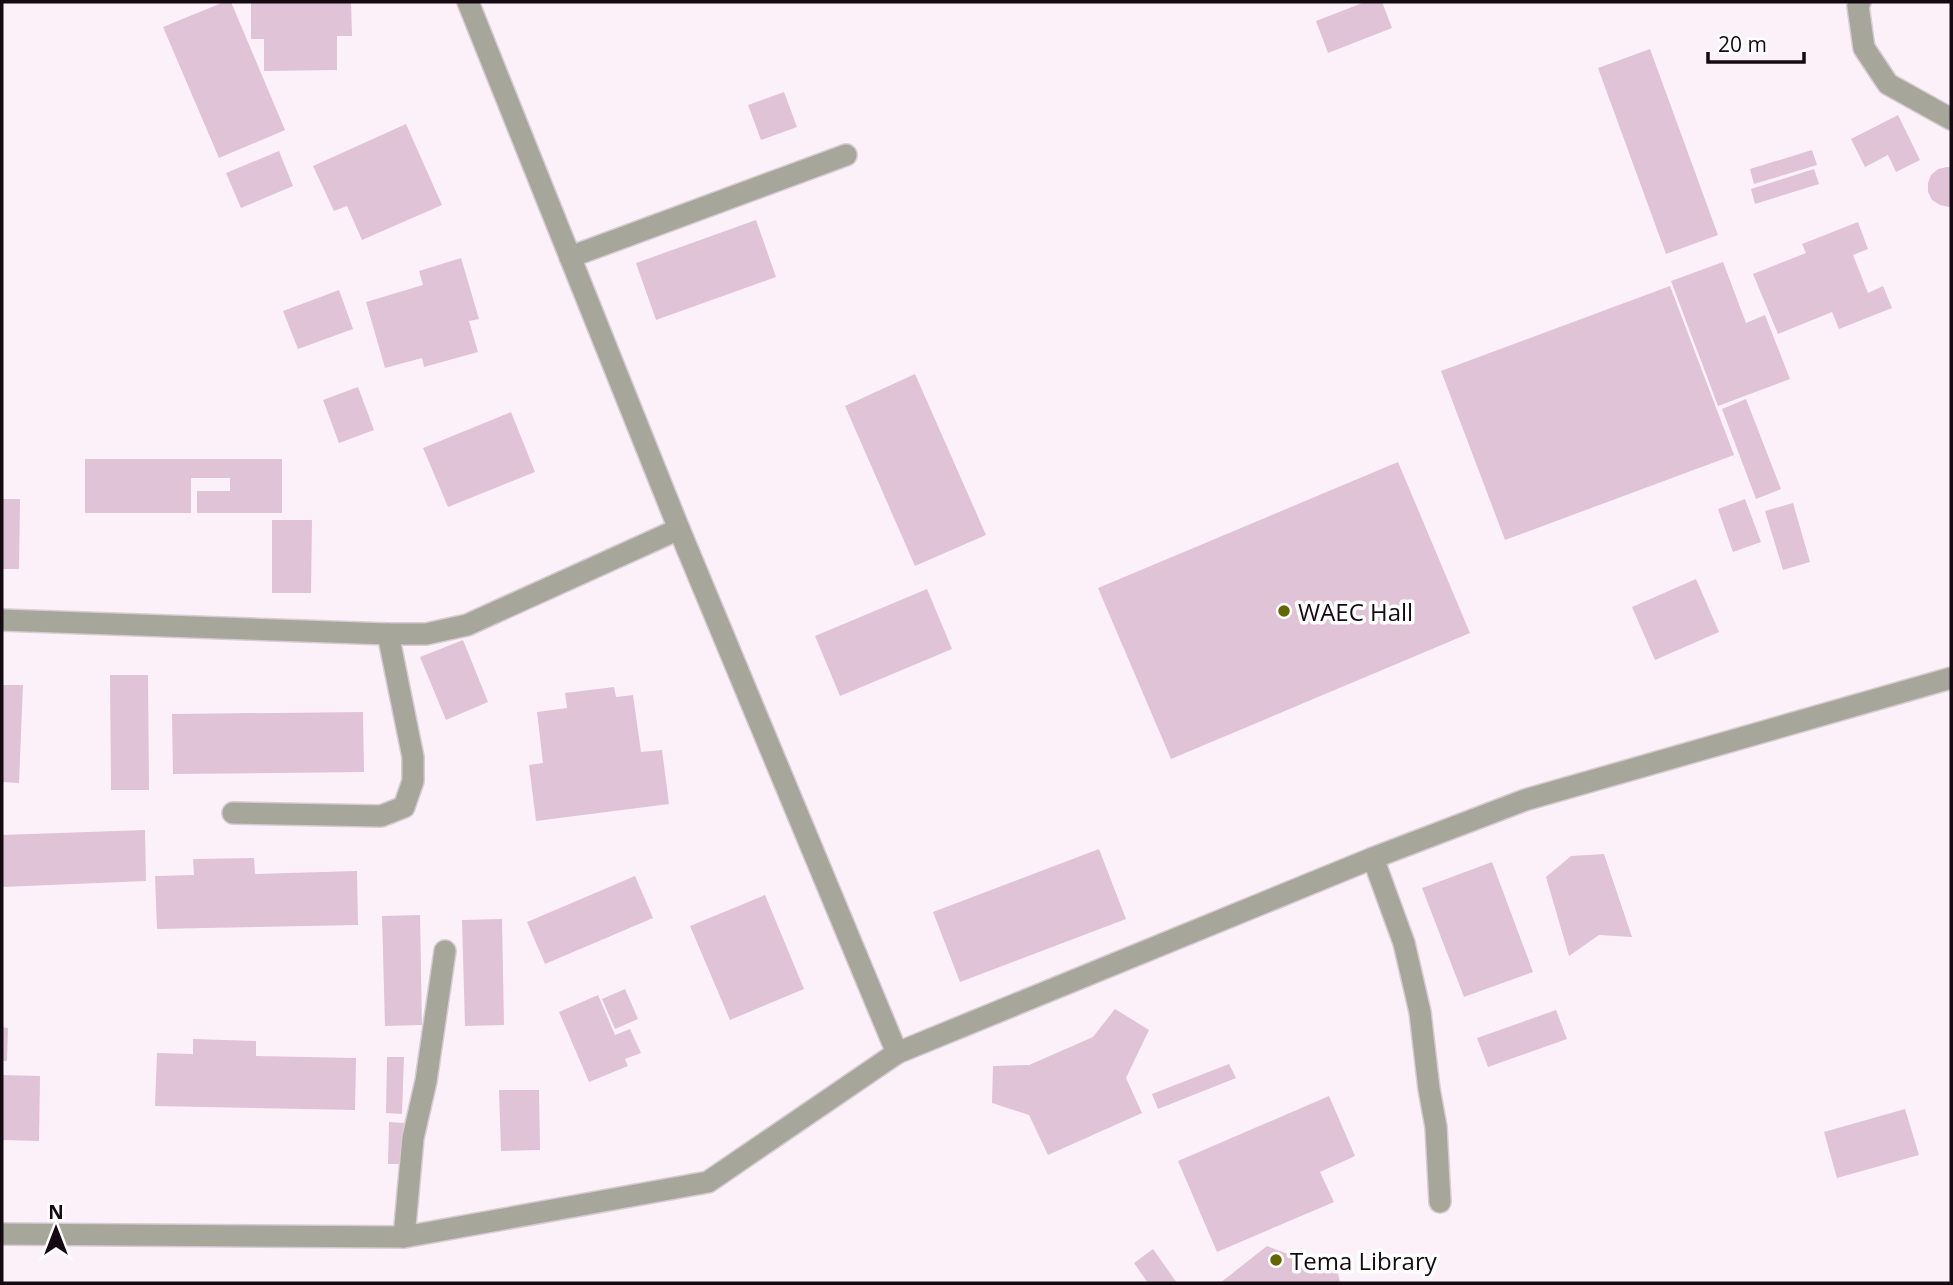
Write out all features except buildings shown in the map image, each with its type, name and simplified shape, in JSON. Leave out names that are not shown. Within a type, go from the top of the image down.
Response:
[{"type":"street","points":[[468,2],[679,528],[897,1053]]},
{"type":"street","points":[[1860,2],[1858,6],[1864,48],[1888,84],[1951,119]]},
{"type":"street","points":[[570,257],[846,156]]},
{"type":"street","points":[[2,620],[425,634],[467,625],[679,528]]},
{"type":"street","points":[[233,813],[381,816],[404,807],[413,781],[413,757],[388,634]]},
{"type":"street","points":[[2,1234],[404,1237],[708,1182],[897,1053],[1373,858],[1525,800],[1951,678]]},
{"type":"street","points":[[1373,858],[1404,943],[1420,1012],[1436,1127],[1440,1202]]},
{"type":"street","points":[[404,1237],[413,1138],[426,1081],[444,951]]},
{"type":"place","name":"WAEC Hall","points":[[1284,611]]},
{"type":"place","name":"Tema Library","points":[[1276,1260]]}]
